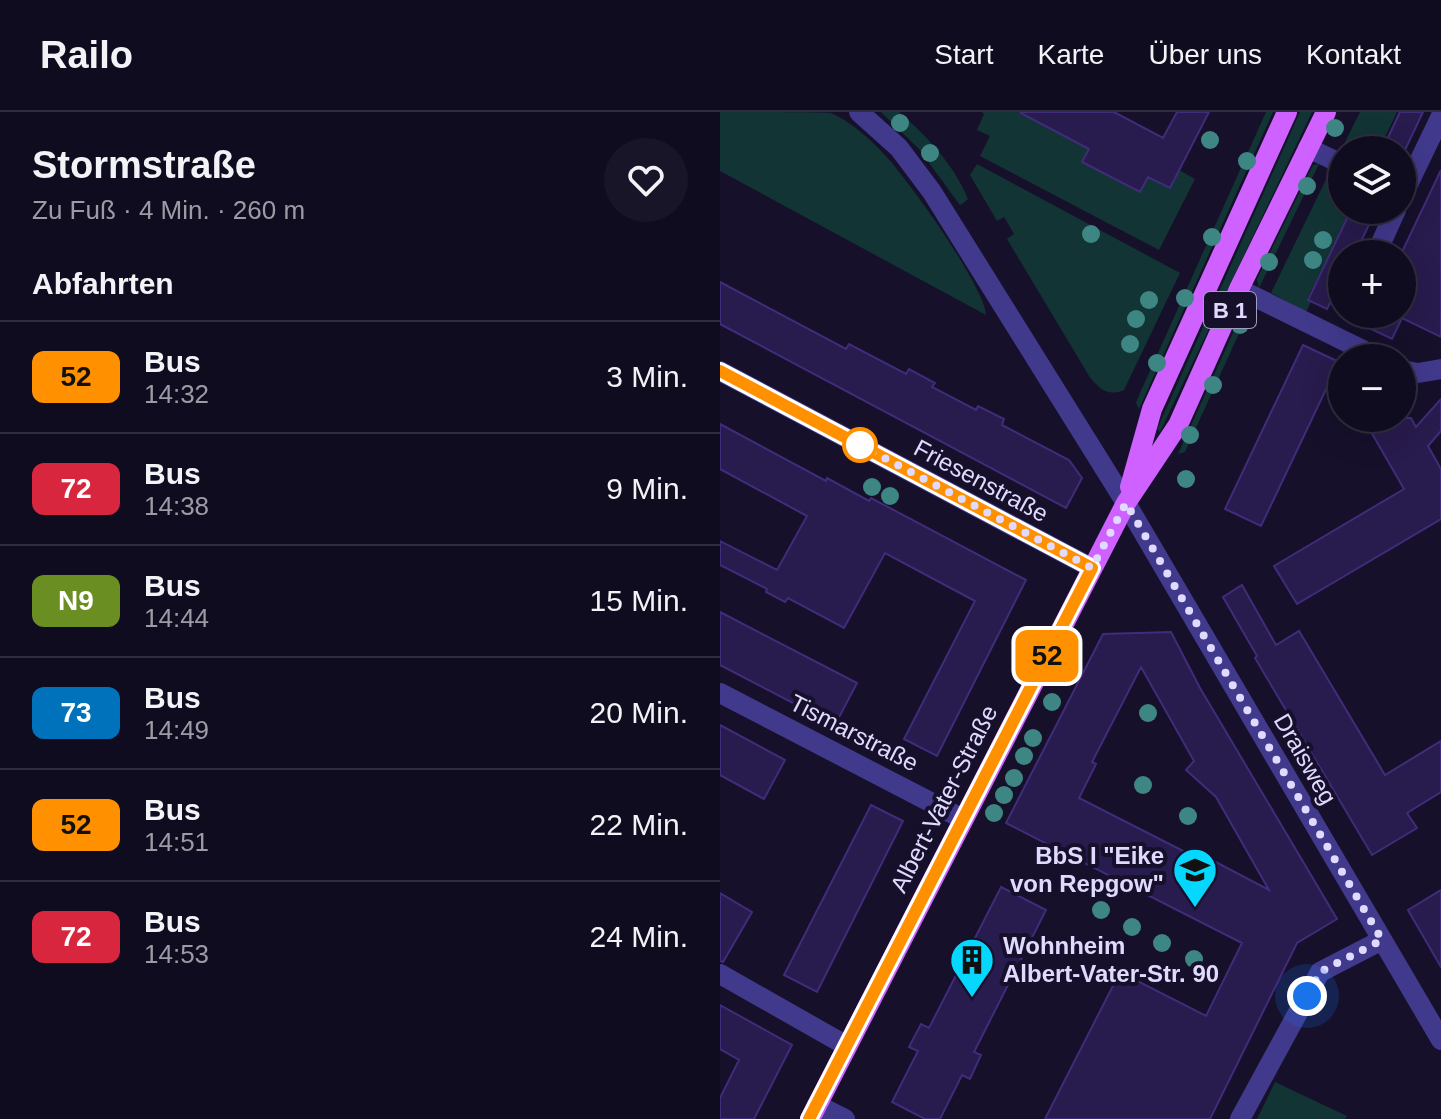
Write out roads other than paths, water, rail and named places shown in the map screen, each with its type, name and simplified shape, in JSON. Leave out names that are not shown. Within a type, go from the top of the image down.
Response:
[{"type":"main road","name":"Albert-Vater-Straße","points":[[1126,503],[1152,409],[1287,112]]},
{"type":"main road","name":"Albert-Vater-Straße","points":[[813,1112],[1126,503],[1178,425],[1239,289],[1326,112]]},
{"type":"street","name":"Draisweg","points":[[859,112],[899,148],[924,180],[1126,503],[1441,1040]]},
{"type":"street","points":[[1416,167],[1441,116]]},
{"type":"street","points":[[1308,148],[1328,157]]},
{"type":"street","points":[[1239,289],[1351,344]]},
{"type":"street","points":[[1416,373],[1441,369]]},
{"type":"street","name":"Friesenstraße","points":[[720,371],[1092,568]]},
{"type":"street","name":"Tismarstraße","points":[[720,693],[963,819]]},
{"type":"street","points":[[1240,1119],[1320,972],[1382,940]]},
{"type":"street","points":[[720,974],[847,1046]]},
{"type":"street","points":[[813,1112],[845,1119]]},
{"type":"place","name":"BbS I \"Eike von Repgow\"","points":[[1195,909]]},
{"type":"place","name":"Wohnheim Albert-Vater-Str. 90","points":[[972,999]]}]
